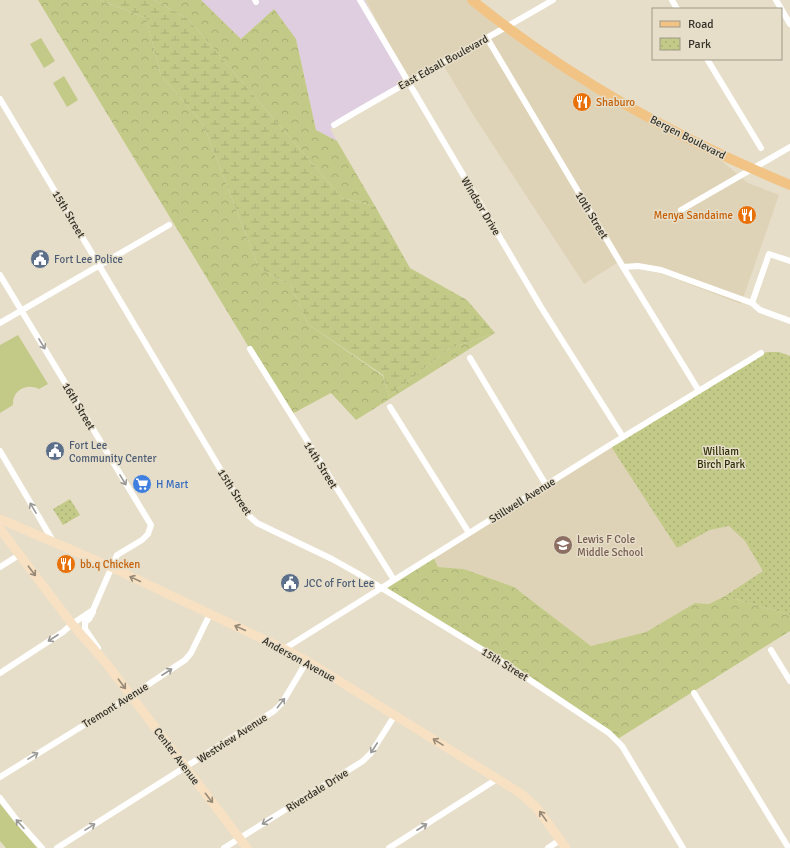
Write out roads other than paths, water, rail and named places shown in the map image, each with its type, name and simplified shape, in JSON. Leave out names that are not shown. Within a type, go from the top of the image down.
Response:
[{"type":"main road","name":"Bergen Boulevard","points":[[472,0],[506,27],[574,72],[627,104],[704,146],[790,185]]},
{"type":"main road","name":"Anderson Avenue","points":[[0,519],[53,541],[307,661],[520,793],[536,807],[566,848]]},
{"type":"main road","name":"Center Avenue","points":[[0,529],[72,624],[106,663],[247,848]]},
{"type":"street","name":"Windsor Drive","points":[[360,0],[555,330],[623,437]]},
{"type":"street","name":"East Edsall Boulevard","points":[[334,125],[408,81],[553,0]]},
{"type":"street","points":[[782,10],[790,24]]},
{"type":"street","name":"10th Street","points":[[487,38],[623,267],[699,391]]},
{"type":"street","points":[[708,60],[761,148]]},
{"type":"street","name":"15th Street","points":[[0,99],[247,514],[257,524],[332,559],[381,588],[509,666],[609,733],[622,746],[683,848]]},
{"type":"street","points":[[681,210],[790,147]]},
{"type":"street","points":[[0,324],[169,225]]},
{"type":"street","points":[[752,303],[769,254],[790,261]]},
{"type":"street","points":[[623,267],[638,266],[661,270],[752,303],[760,310],[790,321]]},
{"type":"street","name":"16th Street","points":[[0,275],[151,525],[148,534],[142,540],[117,555],[111,568]]},
{"type":"street","name":"14th Street","points":[[250,349],[394,580]]},
{"type":"street","name":"Stillwell Avenue","points":[[284,649],[623,437],[761,353]]},
{"type":"street","points":[[470,358],[546,485]]},
{"type":"street","points":[[390,407],[469,533]]},
{"type":"street","points":[[0,451],[53,541]]},
{"type":"street","points":[[0,567],[19,555]]},
{"type":"street","points":[[0,673],[63,632],[93,610],[111,568]]},
{"type":"street","name":"Center Avenue","points":[[93,610],[89,619],[85,622],[85,629],[106,663]]},
{"type":"street","name":"Tremont Avenue","points":[[0,777],[131,696],[185,660],[191,653],[210,614]]},
{"type":"street","points":[[771,650],[790,681]]},
{"type":"street","name":"Westview Avenue","points":[[57,848],[186,768],[274,711],[282,703],[307,661]]},
{"type":"street","points":[[694,693],[789,847]]},
{"type":"street","name":"Riverdale Drive","points":[[224,848],[364,761],[371,753],[395,715]]},
{"type":"street","points":[[389,848],[497,779]]},
{"type":"street","points":[[0,798],[16,819],[42,848]]},
{"type":"street","points":[[548,848],[560,840]]},
{"type":"place","name":"Shaburo","points":[[582,102]]},
{"type":"place","name":"Menya Sandaime","points":[[747,215]]},
{"type":"place","name":"Fort Lee Police","points":[[40,259]]},
{"type":"place","name":"Fort Lee Community Center","points":[[55,451]]},
{"type":"place","name":"H Mart","points":[[142,484]]},
{"type":"place","name":"Lewis F Cole Middle School","points":[[563,545]]},
{"type":"place","name":"bb.q Chicken","points":[[66,564]]},
{"type":"place","name":"JCC of Fort Lee","points":[[290,583]]},
{"type":"park label","name":"William Birch Park","points":[[721,457]]}]
